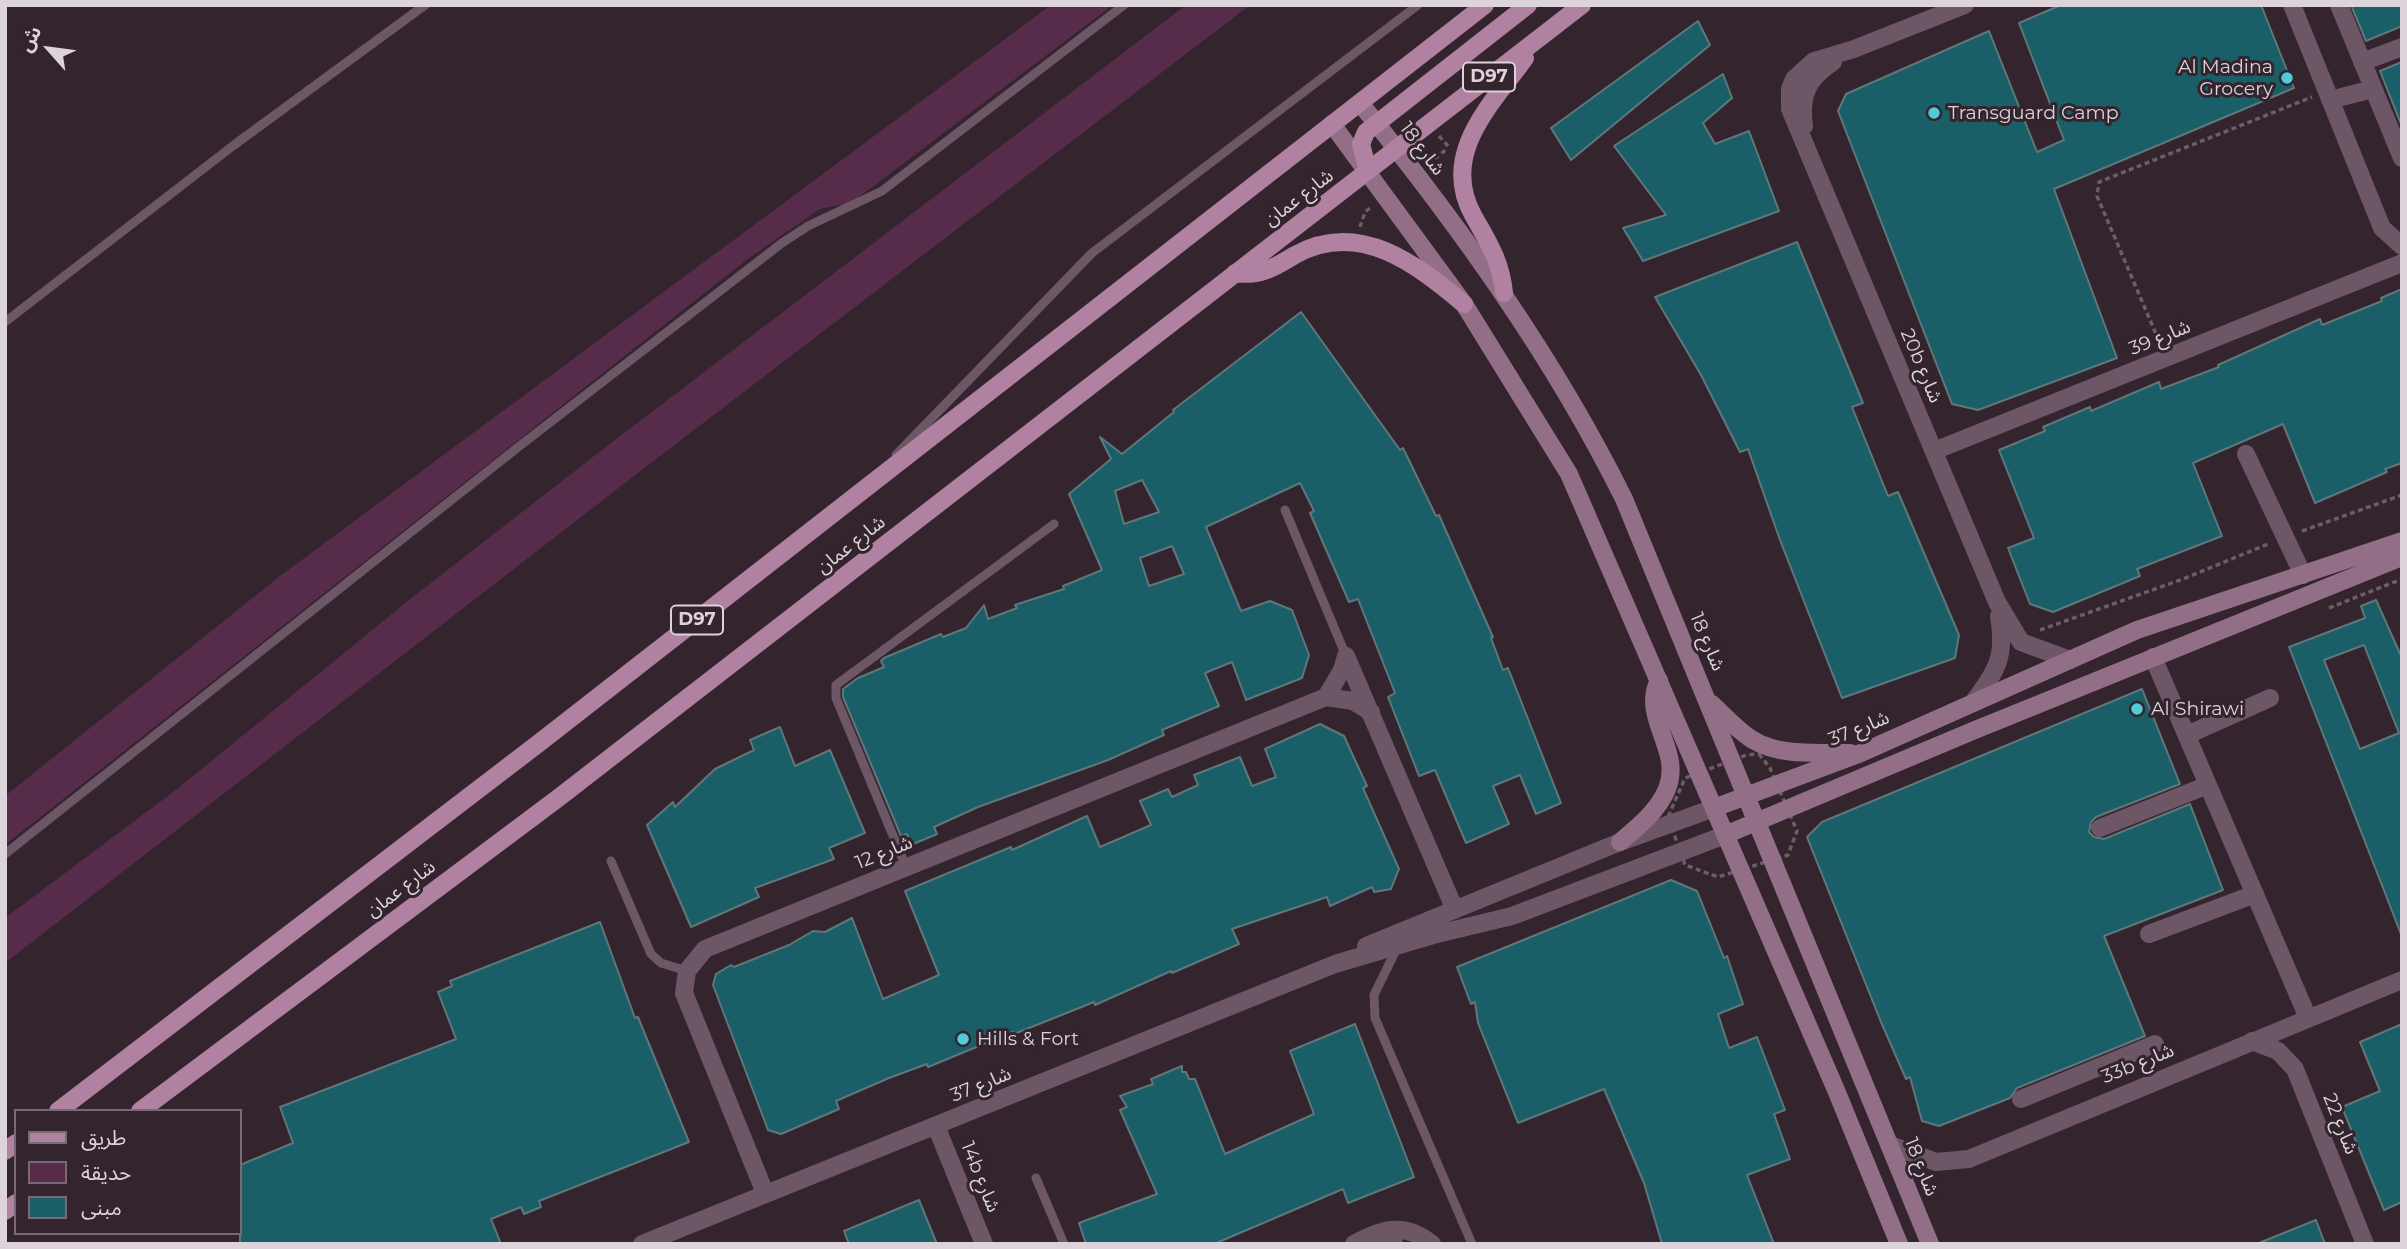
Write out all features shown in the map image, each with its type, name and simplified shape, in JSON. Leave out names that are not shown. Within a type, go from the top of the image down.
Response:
[{"type":"main road","name":"شارع عمان","points":[[61,1109],[863,491],[1485,5]]},
{"type":"main road","points":[[1368,172],[1361,144],[1366,132],[1528,5]]},
{"type":"main road","name":"شارع عمان","points":[[142,1109],[557,799],[1582,5]]},
{"type":"main road","points":[[1504,293],[1503,276],[1491,244],[1468,205],[1463,177],[1464,163],[1471,134],[1483,110],[1522,63],[1532,44]]},
{"type":"main road","points":[[1235,273],[1264,272],[1310,248],[1355,242],[1397,254],[1464,304]]},
{"type":"street","name":"20b شارع","points":[[1965,5],[1854,49],[1816,73],[1806,86],[1802,104],[1806,146],[1997,602],[2016,637],[2025,644]]},
{"type":"street","points":[[2292,5],[2382,228],[2402,246]]},
{"type":"street","points":[[2339,5],[2402,158]]},
{"type":"street","points":[[2362,62],[2402,47]]},
{"type":"street","points":[[2329,95],[2373,89]]},
{"type":"street","name":"شارع 18","points":[[1360,103],[1504,293],[1561,382],[1612,475],[1759,823],[1930,1244]]},
{"type":"street","points":[[1332,124],[1464,304],[1569,474],[1899,1244]]},
{"type":"street","name":"شارع 39","points":[[1934,451],[2402,263]]},
{"type":"street","points":[[2246,454],[2303,575]]},
{"type":"street","name":"شارع 37","points":[[648,1243],[765,1193],[1335,964],[1374,943],[1620,842],[1861,753],[2137,630],[2402,541]]},
{"type":"street","name":"شارع 37","points":[[1335,964],[1512,916],[1759,823],[2153,657],[2402,557]]},
{"type":"street","name":"20b شارع","points":[[1973,703],[1995,672],[2003,653],[1997,602]]},
{"type":"street","points":[[2025,644],[2070,660]]},
{"type":"street","points":[[1346,656],[1339,677],[1326,696],[1353,701],[1371,712]]},
{"type":"street","points":[[1346,656],[1455,910]]},
{"type":"street","points":[[2153,657],[2308,1018]]},
{"type":"street","points":[[1620,842],[1651,813],[1670,780],[1669,754],[1652,704],[1659,680]]},
{"type":"street","name":"شارع 12","points":[[687,971],[698,954],[712,945],[1326,696]]},
{"type":"street","points":[[2187,735],[2270,698]]},
{"type":"street","points":[[1708,700],[1747,736],[1770,747],[1785,751],[1861,753]]},
{"type":"street","points":[[2100,828],[2208,785]]},
{"type":"street","points":[[2149,934],[2255,894]]},
{"type":"street","points":[[687,971],[684,993],[689,1009],[765,1193]]},
{"type":"street","name":"33b شارع","points":[[1889,1145],[1936,1162],[1959,1162],[2402,980]]},
{"type":"street","name":"شارع 22","points":[[2252,1041],[2278,1051],[2295,1069],[2365,1244]]},
{"type":"street","points":[[2021,1100],[2155,1044]]},
{"type":"street","points":[[2090,1071],[2102,1102]]},
{"type":"street","name":"14b شارع","points":[[936,1126],[984,1244]]},
{"type":"street","points":[[1354,1244],[1373,1234],[1397,1228],[1414,1232],[1432,1244]]},
{"type":"street","points":[[1368,1244],[1394,1244]]},
{"type":"lane","points":[[5,322],[223,154],[425,5]]},
{"type":"lane","points":[[5,854],[517,448],[782,243],[808,226],[882,191],[1124,5]]},
{"type":"lane","points":[[863,491],[1092,253],[1418,5]]},
{"type":"lane","points":[[1285,510],[1346,656]]},
{"type":"lane","points":[[906,867],[836,698],[836,685],[1054,524]]},
{"type":"lane","points":[[611,861],[651,954],[661,962],[687,971]]},
{"type":"lane","points":[[1397,947],[1377,985],[1373,1007],[1375,1018],[1472,1244]]},
{"type":"lane","points":[[1035,1178],[1064,1244]]},
{"type":"path","points":[[2166,358],[2097,196],[2099,182],[2329,95]]},
{"type":"path","points":[[1415,173],[1449,148]]},
{"type":"path","points":[[1355,242],[1366,212],[1386,196]]},
{"type":"path","points":[[2025,644],[2030,636],[2040,630],[2183,579],[2285,537],[2402,495]]},
{"type":"green space","points":[[1051,5],[1113,5],[851,203],[820,209],[749,258],[5,845],[5,796],[280,576]]},
{"type":"green space","points":[[1186,5],[1250,5],[634,476],[5,963],[5,918],[177,789],[414,596],[607,446]]},
{"type":"building","points":[[2061,5],[2261,5],[2294,88],[2054,189],[2117,358],[1978,410],[1952,404],[1838,111],[1846,94],[1989,31],[2037,152],[2064,140],[2019,23]]},
{"type":"building","points":[[2351,5],[2402,5],[2402,26],[2366,41]]},
{"type":"building","points":[[1698,21],[1710,45],[1571,160],[1551,128]]},
{"type":"building","points":[[2402,62],[2402,124],[2401,124],[2380,71]]},
{"type":"building","points":[[1723,74],[1732,98],[1703,123],[1715,144],[1749,131],[1779,211],[1643,261],[1623,228],[1666,215],[1614,146]]},
{"type":"building","points":[[1797,242],[1863,403],[1852,407],[1888,496],[1898,492],[1959,635],[1955,658],[1842,698],[1780,540],[1748,449],[1740,452],[1701,375],[1655,297]]},
{"type":"building","points":[[2402,289],[2402,463],[2315,503],[2283,424],[2193,463],[2222,536],[2137,569],[2140,576],[2053,612],[2030,604],[2008,548],[2034,538],[1999,450],[2045,431],[2043,427],[2090,407],[2091,411],[2159,382],[2161,389],[2219,367],[2218,365],[2320,319],[2322,325],[2382,301],[2381,298]]},
{"type":"building","points":[[1301,312],[1400,450],[1403,448],[1436,516],[1439,515],[1493,637],[1491,638],[1503,670],[1508,668],[1561,803],[1536,814],[1520,775],[1493,786],[1509,824],[1466,843],[1435,770],[1419,776],[1388,697],[1395,693],[1358,599],[1349,602],[1310,513],[1314,511],[1300,483],[1206,527],[1241,611],[1270,601],[1292,610],[1309,655],[1302,678],[1246,700],[1232,662],[1205,673],[1219,706],[1162,730],[1164,735],[1108,760],[978,807],[934,827],[937,834],[911,845],[907,834],[901,836],[843,697],[843,689],[858,678],[884,667],[881,661],[884,658],[941,634],[943,637],[966,628],[984,605],[988,619],[1017,608],[1015,605],[1064,589],[1063,586],[1102,570],[1069,494],[1111,459],[1100,437],[1122,454],[1174,412],[1173,410]],"holes":[[[1142,480],[1159,512],[1124,524],[1115,491]],[[1172,546],[1184,574],[1149,586],[1140,558]]]},
{"type":"building","points":[[2376,600],[2402,658],[2401,934],[2289,647],[2365,618],[2361,606]],"holes":[[[2364,645],[2399,733],[2360,749],[2324,660]]]},
{"type":"building","points":[[2142,689],[2180,784],[2096,817],[2091,822],[2089,832],[2094,837],[2104,839],[2190,804],[2223,890],[2104,936],[2145,1036],[2017,1088],[2010,1098],[1939,1126],[1922,1121],[1910,1077],[1906,1079],[1881,1022],[1807,837],[1822,822]]},
{"type":"building","points":[[1320,724],[1344,736],[1367,786],[1363,788],[1399,869],[1391,889],[1374,892],[1372,887],[1330,906],[1327,897],[1232,929],[1239,944],[1095,1005],[1094,1002],[928,1067],[927,1064],[889,1078],[836,1101],[839,1109],[781,1134],[768,1130],[713,985],[716,974],[731,965],[734,967],[789,945],[813,931],[825,932],[852,918],[883,999],[939,975],[905,891],[1011,847],[1012,850],[1087,816],[1100,847],[1151,825],[1140,801],[1168,789],[1172,797],[1198,785],[1194,775],[1240,757],[1252,786],[1276,777],[1265,749]]},
{"type":"building","points":[[780,727],[795,766],[830,750],[865,833],[829,848],[834,859],[755,888],[759,897],[691,927],[647,825],[673,802],[675,807],[715,769],[754,750],[750,740]]},
{"type":"building","points":[[1671,880],[1697,891],[1724,958],[1727,956],[1743,1004],[1718,1014],[1729,1048],[1757,1037],[1785,1110],[1774,1114],[1790,1159],[1747,1175],[1774,1244],[1662,1244],[1644,1183],[1604,1089],[1518,1123],[1478,1023],[1475,1002],[1471,1004],[1457,967]]},
{"type":"building","points":[[600,922],[635,1018],[638,1017],[689,1142],[539,1201],[541,1207],[524,1214],[521,1207],[491,1219],[501,1244],[240,1244],[242,1164],[293,1143],[280,1107],[456,1039],[438,992],[452,986],[450,981]]},
{"type":"building","points":[[1355,1024],[1414,1177],[1348,1203],[1343,1189],[1214,1244],[1086,1244],[1079,1223],[1157,1194],[1120,1110],[1127,1107],[1120,1096],[1153,1084],[1151,1079],[1182,1066],[1182,1072],[1186,1072],[1189,1079],[1195,1079],[1225,1154],[1314,1114],[1290,1051]]},
{"type":"building","points":[[2402,1024],[2402,1202],[2384,1210],[2342,1107],[2380,1091],[2360,1042]]},
{"type":"building","points":[[919,1200],[937,1244],[849,1244],[844,1231]]},
{"type":"building","points":[[2316,1220],[2325,1244],[2259,1244],[2259,1243]]},
{"type":"place","name":"Al Madina Grocery","points":[[2287,78]]},
{"type":"place","name":"Transguard Camp","points":[[1934,113]]},
{"type":"place","name":"Al Shirawi","points":[[2137,709]]},
{"type":"place","name":"Hills & Fort","points":[[963,1039]]}]
